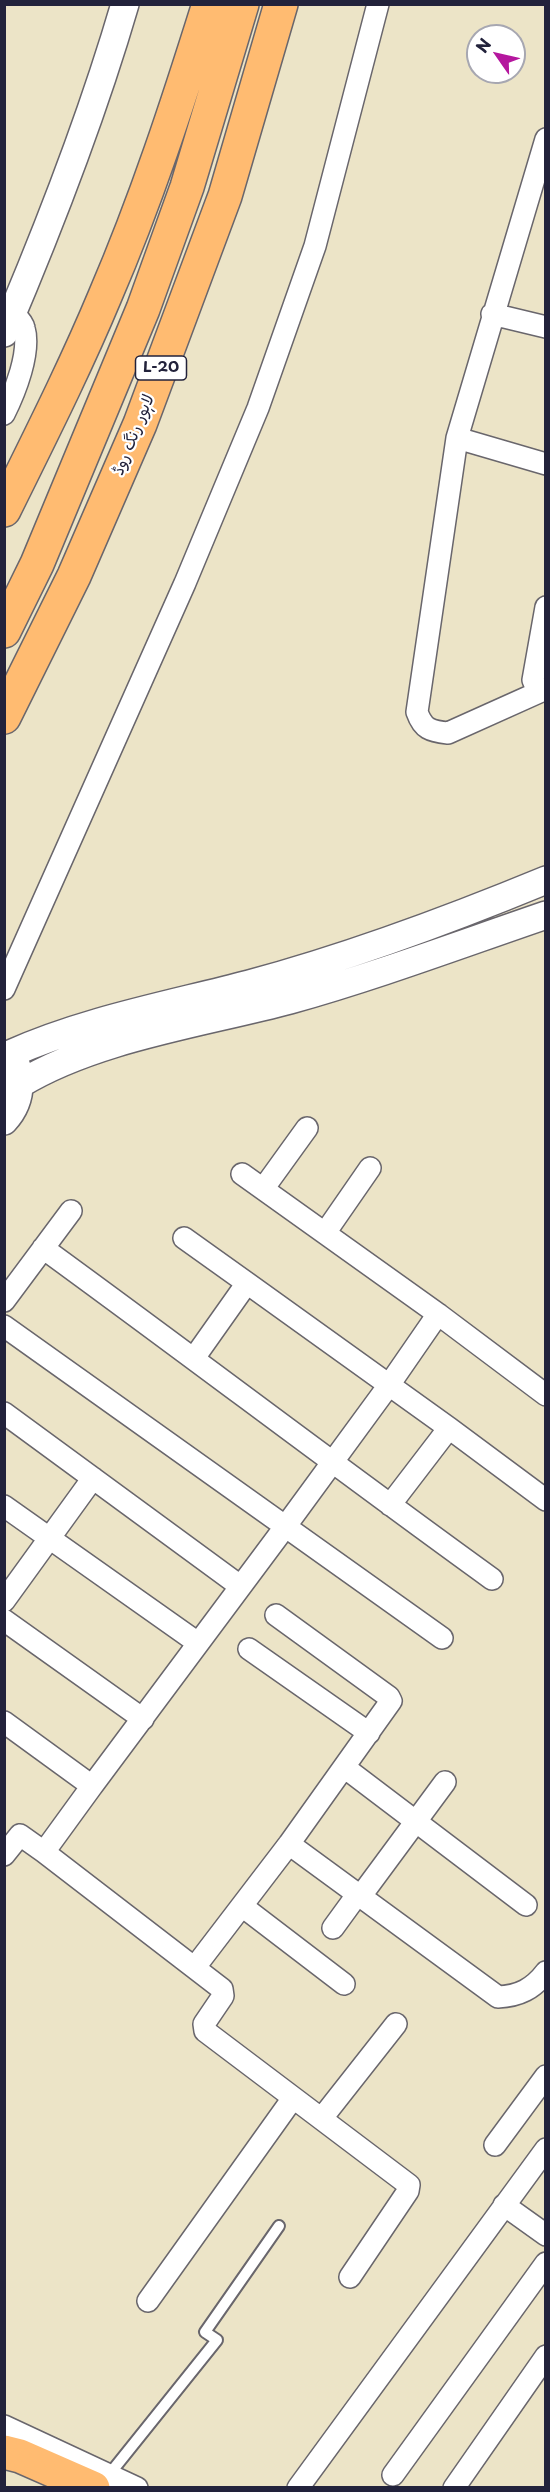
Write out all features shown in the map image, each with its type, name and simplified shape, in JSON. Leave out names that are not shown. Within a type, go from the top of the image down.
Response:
[{"type":"highway","points":[[4,510],[63,391],[106,295],[149,185],[209,4]]},
{"type":"highway","name":"L-20","points":[[4,631],[37,564],[143,309],[187,187],[242,4]]},
{"type":"highway","name":"لاہور رنگ روڈ","points":[[4,717],[74,576],[140,424],[225,196],[280,4]]},
{"type":"highway","points":[[4,2452],[102,2483]]},
{"type":"highway","points":[[4,2471],[34,2487]]},
{"type":"street","points":[[4,414],[16,390],[25,346],[24,328],[9,323],[35,263],[98,92],[125,4]]},
{"type":"street","points":[[4,989],[185,584],[258,408],[315,246],[378,4]]},
{"type":"street","points":[[546,139],[456,438],[453,474],[417,711],[422,724],[432,732],[448,733],[542,690],[533,680],[546,607]]},
{"type":"street","points":[[492,314],[546,327]]},
{"type":"street","points":[[456,438],[546,464]]},
{"type":"street","points":[[5,1121],[18,1100],[20,1084],[17,1068],[7,1051],[66,1031],[250,984],[353,952],[484,906],[546,880]]},
{"type":"street","points":[[20,1084],[67,1060],[147,1035],[291,999],[440,952],[546,915]]},
{"type":"street","points":[[263,1189],[307,1128]]},
{"type":"street","points":[[325,1233],[370,1168]]},
{"type":"street","points":[[242,1174],[438,1314],[546,1395]]},
{"type":"street","points":[[4,1301],[71,1211]]},
{"type":"street","points":[[184,1238],[546,1500]]},
{"type":"street","points":[[43,1248],[492,1579]]},
{"type":"street","points":[[194,1358],[247,1283]]},
{"type":"street","points":[[44,1852],[332,1463],[438,1314]]},
{"type":"street","points":[[4,1326],[442,1638]]},
{"type":"street","points":[[4,1413],[240,1586]]},
{"type":"street","points":[[390,1505],[449,1428]]},
{"type":"street","points":[[4,1601],[93,1478]]},
{"type":"street","points":[[4,1506],[198,1643]]},
{"type":"street","points":[[195,1967],[289,1844],[391,1701],[389,1697],[276,1615]]},
{"type":"street","points":[[4,1620],[143,1719]]},
{"type":"street","points":[[249,1649],[369,1733]]},
{"type":"street","points":[[4,1722],[92,1786]]},
{"type":"street","points":[[344,1767],[526,1905]]},
{"type":"street","points":[[333,1928],[445,1782]]},
{"type":"street","points":[[4,1855],[20,1835],[195,1967],[224,1992],[203,2028],[410,2185],[350,2277]]},
{"type":"street","points":[[289,1844],[498,1997],[517,1996],[537,1983],[546,1972]]},
{"type":"street","points":[[242,1906],[344,1984]]},
{"type":"street","points":[[322,2118],[396,2024]]},
{"type":"street","points":[[495,2145],[546,2076]]},
{"type":"street","points":[[148,2301],[293,2098]]},
{"type":"street","points":[[298,2487],[546,2149]]},
{"type":"street","points":[[504,2205],[546,2235]]},
{"type":"street","points":[[393,2475],[546,2263]]},
{"type":"street","points":[[454,2487],[546,2356]]},
{"type":"street","points":[[4,2426],[102,2483],[137,2487]]},
{"type":"lane","points":[[102,2483],[218,2340],[205,2331],[279,2226]]}]
